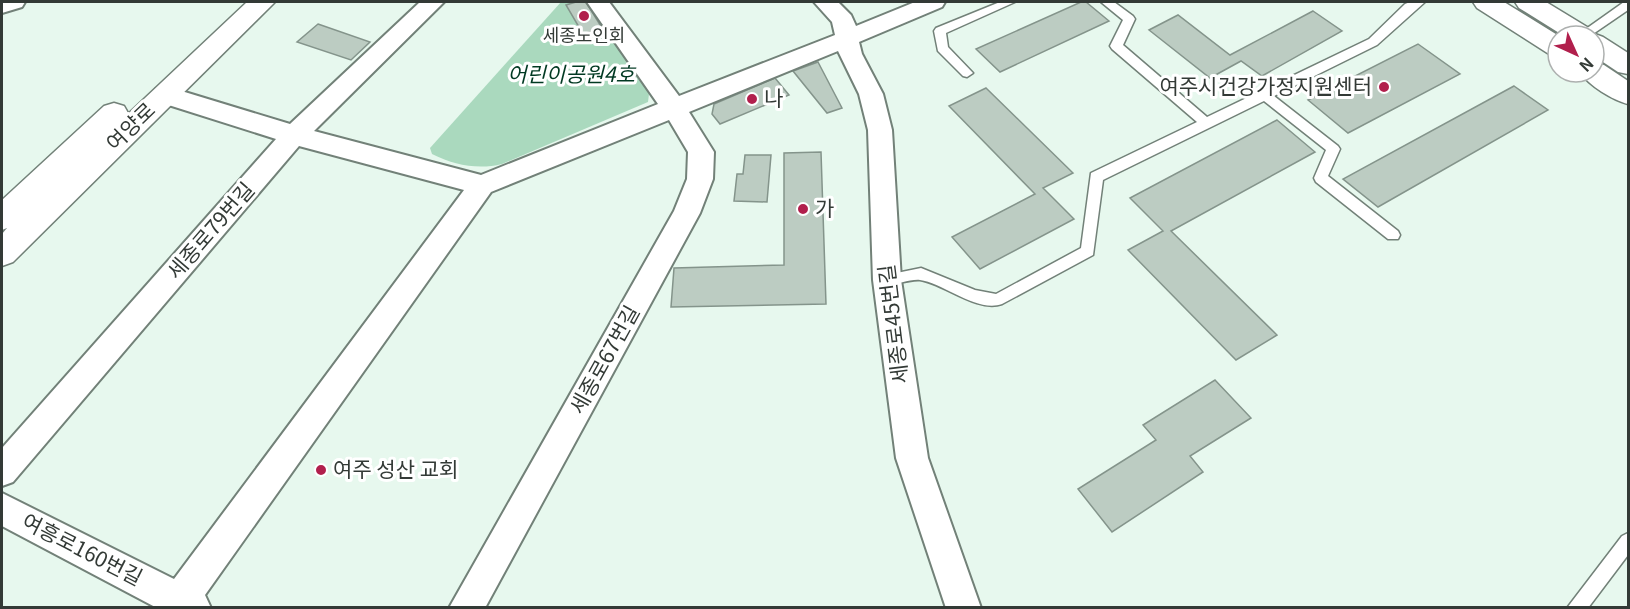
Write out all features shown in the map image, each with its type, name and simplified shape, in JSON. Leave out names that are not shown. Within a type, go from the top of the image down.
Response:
[{"type":"street","points":[[2,6],[14,2]]},
{"type":"street","name":"여양로","points":[[2,218],[239,2]]},
{"type":"street","name":"여양로","points":[[2,253],[262,2]]},
{"type":"street","name":"세종로79번길","points":[[2,471],[294,135],[433,2]]},
{"type":"street","points":[[598,2],[674,108]]},
{"type":"street","points":[[825,2],[843,20],[848,38]]},
{"type":"street","points":[[187,604],[482,185],[933,2]]},
{"type":"street","points":[[1486,2],[1546,40]]},
{"type":"street","points":[[1528,2],[1563,24]]},
{"type":"street","name":"세종로45번길","points":[[848,38],[850,54],[871,94],[880,130],[887,280],[912,458],[964,608]]},
{"type":"street","points":[[1606,51],[1629,65]]},
{"type":"street","points":[[1606,80],[1629,94]]},
{"type":"street","points":[[165,95],[294,135],[482,185]]},
{"type":"street","name":"세종로67번길","points":[[466,608],[687,213],[700,179],[701,152],[674,108]]},
{"type":"street","name":"여흥로160번길","points":[[2,509],[187,604]]},
{"type":"lane","points":[[967,73],[942,48],[940,31],[1009,2]]},
{"type":"lane","points":[[1107,2],[1129,19],[1116,46],[1207,124]]},
{"type":"lane","points":[[887,280],[921,274],[975,296],[997,300],[1088,251],[1096,177],[1373,42],[1409,7],[1419,2]]},
{"type":"lane","points":[[1600,24],[1629,5]]},
{"type":"lane","points":[[1264,95],[1333,149],[1321,178],[1393,235]]},
{"type":"lane","points":[[1576,608],[1629,542]]},
{"type":"green space","name":"어린이공원4호","points":[[561,2],[590,2],[645,82],[649,94],[648,102],[502,164],[484,167],[466,165],[432,154],[430,148]]},
{"type":"building","name":"세종노인회","points":[[586,2],[602,28],[583,34],[566,5]]},
{"type":"building","points":[[1081,2],[1086,2],[1109,21],[1000,72],[976,49]]},
{"type":"building","points":[[1313,11],[1342,31],[1262,76],[1241,61],[1210,78],[1149,30],[1178,15],[1230,55]]},
{"type":"building","points":[[318,24],[370,42],[351,60],[297,42]]},
{"type":"building","name":"여주시건강가정지원센터","points":[[1418,44],[1460,74],[1348,133],[1308,100]]},
{"type":"building","points":[[818,62],[842,108],[827,113],[793,71]]},
{"type":"building","name":"나","points":[[775,78],[789,95],[720,124],[712,114],[714,104]]},
{"type":"building","points":[[1514,86],[1548,110],[1378,207],[1343,179]]},
{"type":"building","points":[[986,88],[1073,173],[1043,188],[1074,219],[980,269],[952,237],[1035,194],[949,106]]},
{"type":"building","points":[[1277,120],[1315,152],[1171,231],[1277,335],[1236,360],[1128,250],[1163,231],[1130,198]]},
{"type":"building","name":"가","points":[[821,152],[826,304],[671,307],[674,268],[784,265],[784,153]]},
{"type":"building","points":[[745,155],[771,155],[767,202],[734,201],[737,174],[743,174]]},
{"type":"building","points":[[1215,380],[1251,418],[1190,456],[1203,472],[1112,532],[1078,489],[1156,440],[1143,425]]},
{"type":"place","name":"세종노인회","points":[[584,16]]},
{"type":"place","name":"여주시건강가정지원센터","points":[[1384,87]]},
{"type":"place","name":"나","points":[[752,99]]},
{"type":"place","name":"가","points":[[803,209]]},
{"type":"place","name":"여주 성산 교회","points":[[321,470]]}]
